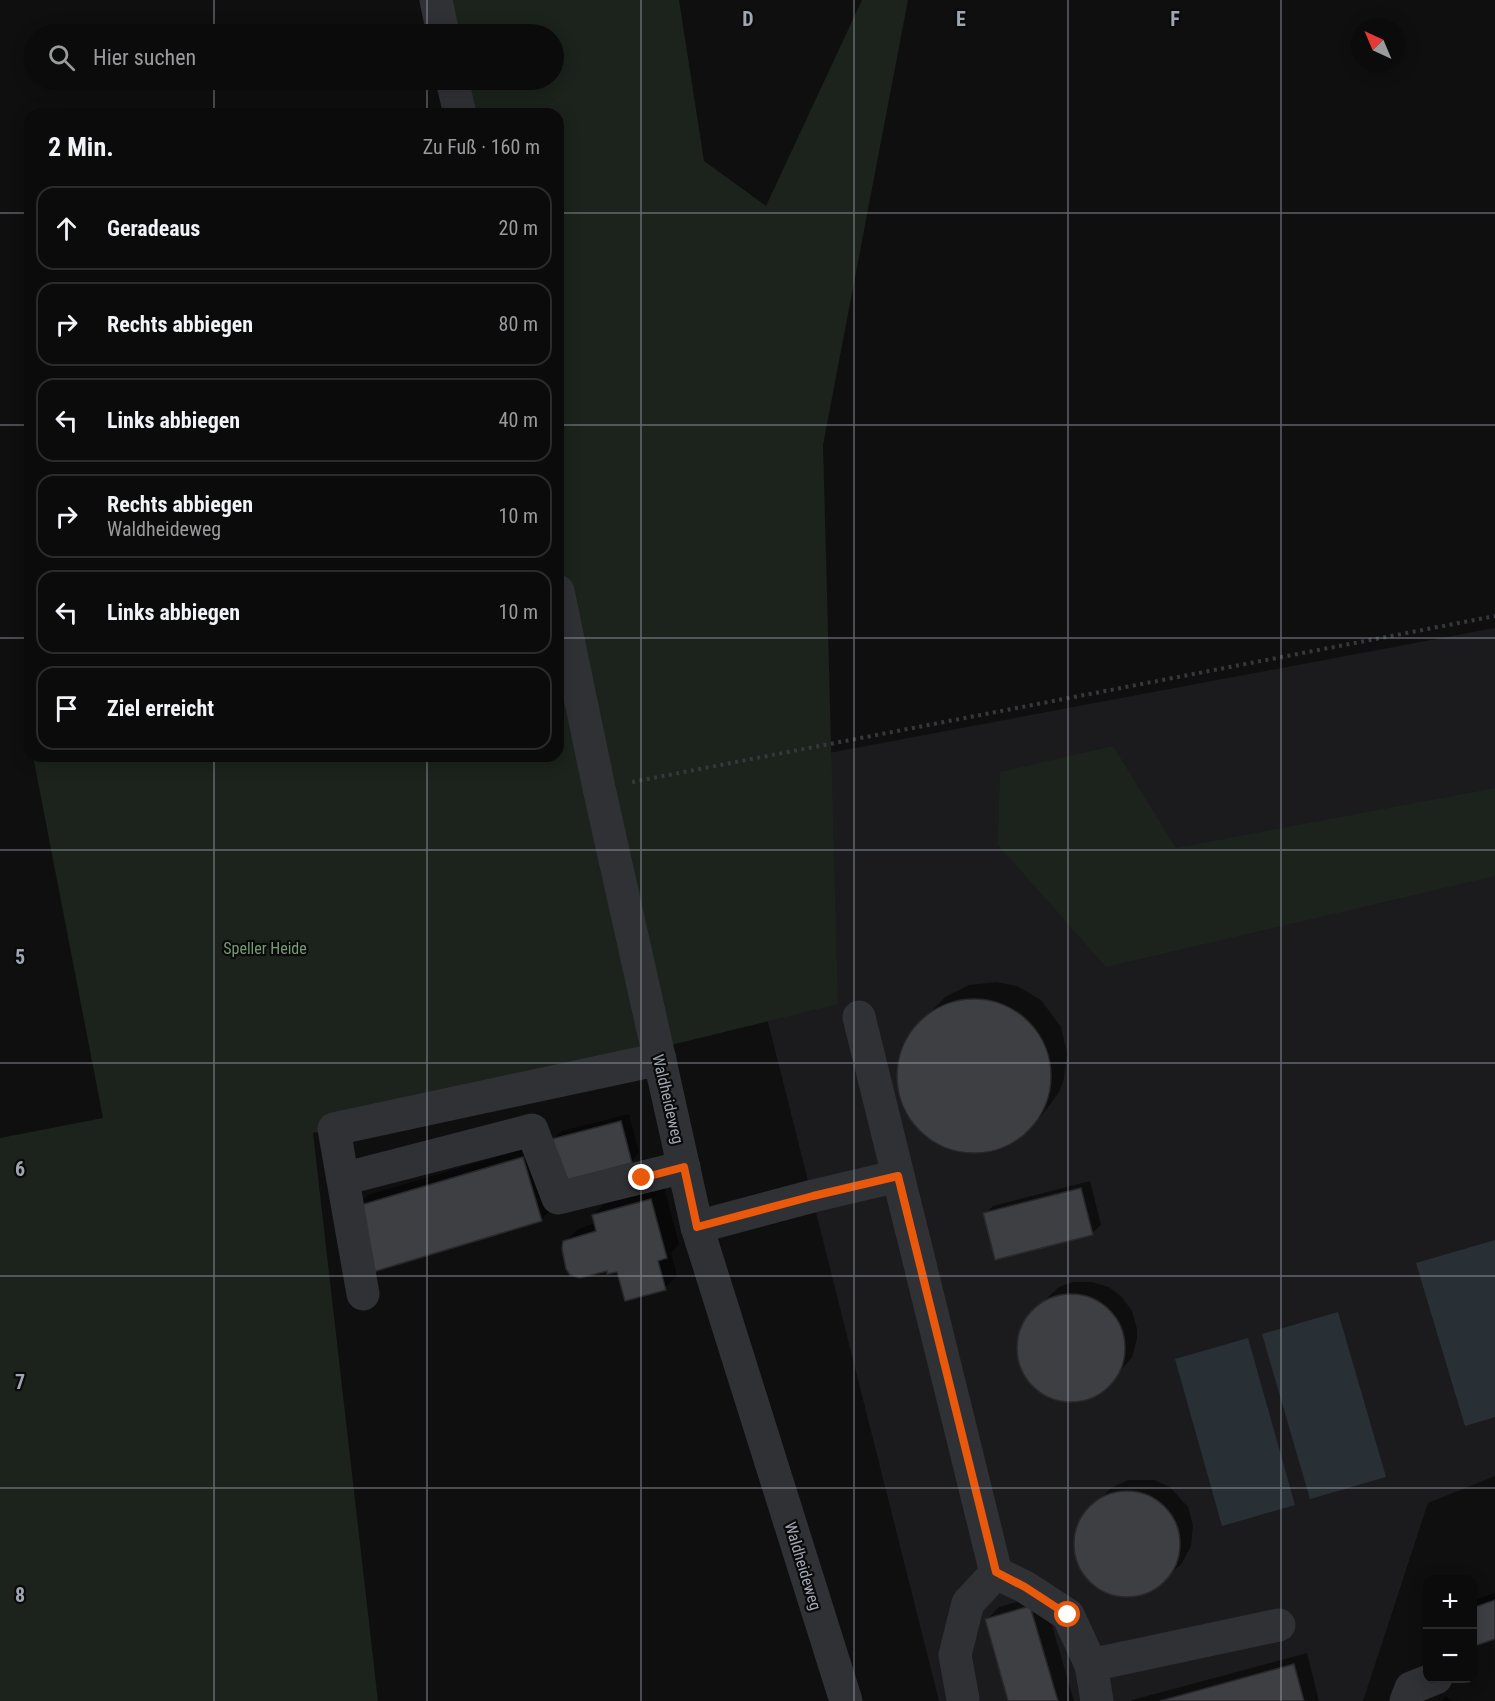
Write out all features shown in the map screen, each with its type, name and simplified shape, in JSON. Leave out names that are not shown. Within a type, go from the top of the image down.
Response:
[{"type":"street","points":[[436,0],[441,24]]},
{"type":"street","points":[[454,90],[459,108]]},
{"type":"street","name":"Waldheideweg","points":[[564,620],[697,1227],[846,1701]]},
{"type":"street","points":[[859,1017],[996,1572],[1025,1587],[1068,1615],[1091,1665],[1097,1701]]},
{"type":"street","points":[[363,1294],[334,1129],[660,1059]]},
{"type":"street","points":[[343,1179],[532,1130],[558,1198],[684,1167]]},
{"type":"street","points":[[697,1227],[898,1176]]},
{"type":"street","points":[[962,1700],[956,1655],[968,1603],[996,1572]]},
{"type":"street","points":[[1091,1665],[1279,1625]]},
{"type":"street","points":[[1406,1701],[1411,1688],[1424,1683]]},
{"type":"path","points":[[599,788],[1495,616]]},
{"type":"shaded area","points":[[1495,628],[1495,1476],[1428,1503],[1363,1701],[939,1701],[706,776]]},
{"type":"shaded area","points":[[1495,1240],[1495,1417],[1465,1426],[1416,1263]]},
{"type":"shaded area","points":[[1338,1312],[1386,1477],[1310,1499],[1262,1334]]},
{"type":"shaded area","points":[[1248,1338],[1295,1505],[1222,1526],[1175,1359]]},
{"type":"green space","name":"Speller Heide","points":[[424,0],[679,0],[704,161],[766,206],[862,0],[908,0],[823,445],[838,1004],[313,1133],[378,1701],[0,1701],[0,1138],[103,1118],[34,762],[564,762],[564,108],[448,108],[443,90],[564,90],[564,24],[430,24]]},
{"type":"green space","points":[[1113,746],[1176,848],[1495,788],[1495,876],[1106,967],[998,845],[1000,772]]},
{"type":"building","points":[[974,999],[1003,1005],[1017,1012],[1028,1022],[1038,1033],[1045,1047],[1051,1076],[1045,1105],[1038,1119],[1028,1130],[1017,1140],[1003,1147],[974,1153],[945,1147],[931,1140],[920,1130],[910,1119],[903,1105],[897,1076],[903,1047],[910,1033],[920,1022],[931,1012],[945,1005]]},
{"type":"building","points":[[621,1121],[632,1163],[563,1181],[552,1139]]},
{"type":"building","points":[[523,1157],[542,1221],[373,1272],[354,1207]]},
{"type":"building","points":[[1081,1188],[1093,1235],[995,1260],[983,1213]]},
{"type":"building","points":[[651,1199],[667,1258],[658,1261],[666,1290],[625,1301],[617,1272],[607,1274],[607,1271],[580,1278],[570,1275],[566,1269],[562,1249],[563,1241],[596,1231],[592,1215]]},
{"type":"building","points":[[1071,1294],[1092,1298],[1109,1310],[1121,1327],[1125,1348],[1121,1369],[1109,1386],[1092,1398],[1071,1402],[1050,1398],[1033,1386],[1021,1369],[1017,1348],[1021,1327],[1033,1310],[1050,1298]]},
{"type":"building","points":[[1127,1491],[1147,1495],[1165,1506],[1176,1524],[1180,1544],[1176,1564],[1165,1582],[1147,1593],[1127,1597],[1107,1593],[1089,1582],[1078,1564],[1074,1544],[1078,1524],[1089,1506],[1107,1495]]},
{"type":"building","points":[[1495,1600],[1495,1639],[1477,1645],[1477,1629],[1477,1606]]},
{"type":"building","points":[[1030,1606],[1058,1701],[1008,1701],[985,1619]]},
{"type":"building","points":[[1294,1664],[1304,1701],[1160,1701]]},
{"type":"route","points":[[642,1178],[684,1167],[697,1227],[898,1176],[996,1572],[1025,1587],[1068,1615]]}]
